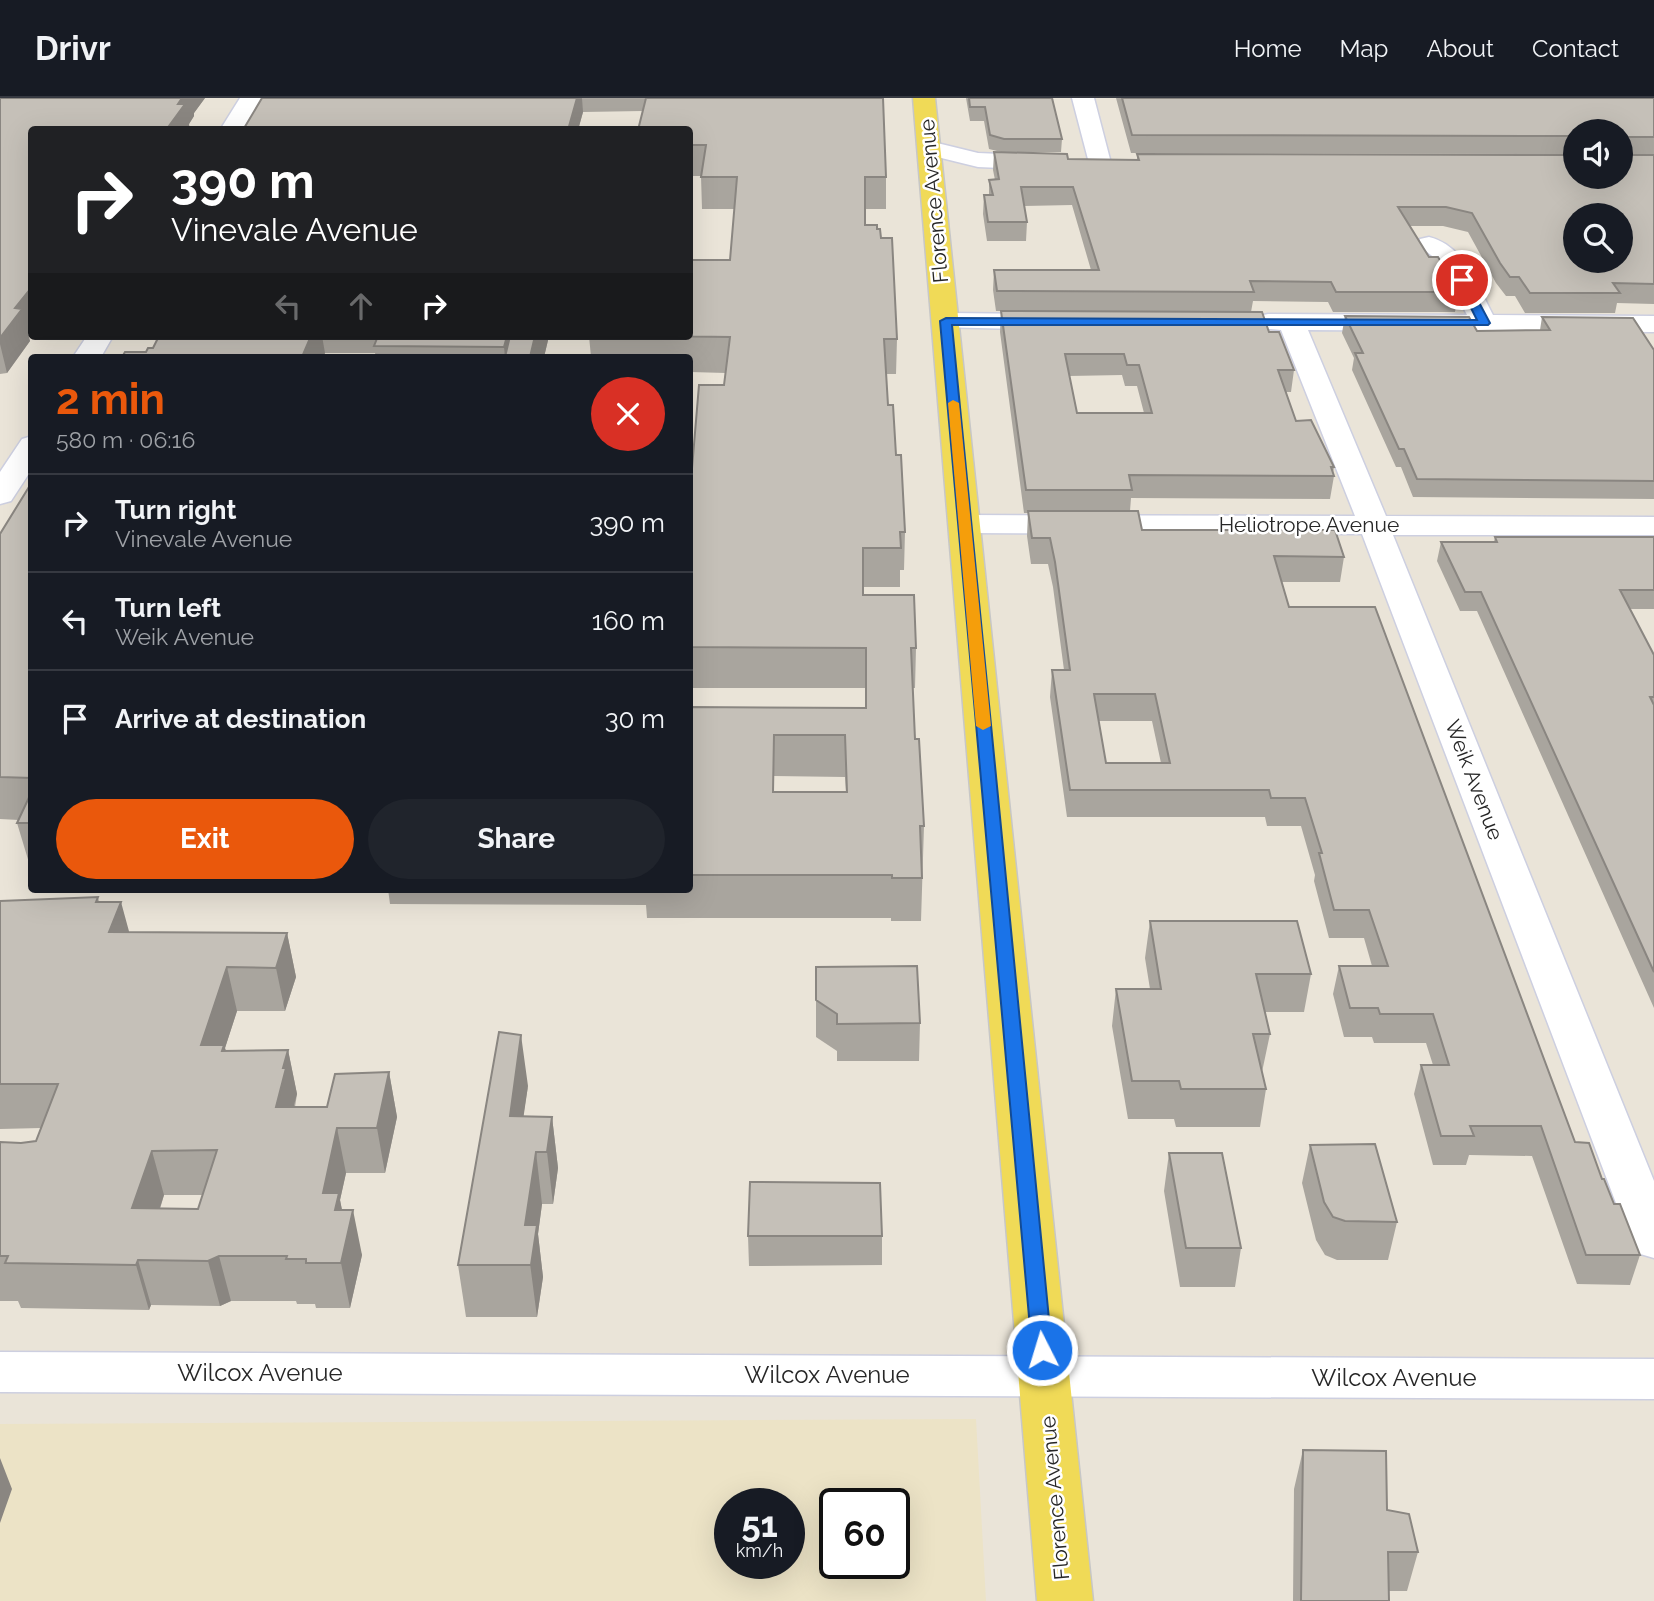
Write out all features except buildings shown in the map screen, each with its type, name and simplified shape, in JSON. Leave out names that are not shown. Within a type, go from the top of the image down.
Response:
[{"type":"main road","name":"Florence Avenue","points":[[925,98],[1065,1601]]},
{"type":"street","points":[[234,126],[251,98]]},
{"type":"street","points":[[1083,98],[1100,163]]},
{"type":"street","points":[[929,148],[978,160],[1128,163]]},
{"type":"street","points":[[1429,244],[1451,258],[1484,323]]},
{"type":"street","points":[[946,321],[1078,322]]},
{"type":"street","points":[[1238,322],[1654,324]]},
{"type":"street","name":"Weik Avenue","points":[[1291,322],[1374,525],[1654,1240]]},
{"type":"street","points":[[0,495],[28,451]]},
{"type":"street","name":"Heliotrope Avenue","points":[[965,524],[1654,526]]},
{"type":"street","name":"Wilcox Avenue","points":[[0,1372],[1654,1379]]},
{"type":"shaded area","points":[[976,1419],[986,1601],[0,1601],[0,1424]]},
{"type":"slow traffic","points":[[953,403],[983,726]]},
{"type":"route","points":[[1042,1350],[946,321],[1484,323],[1462,280]]}]
